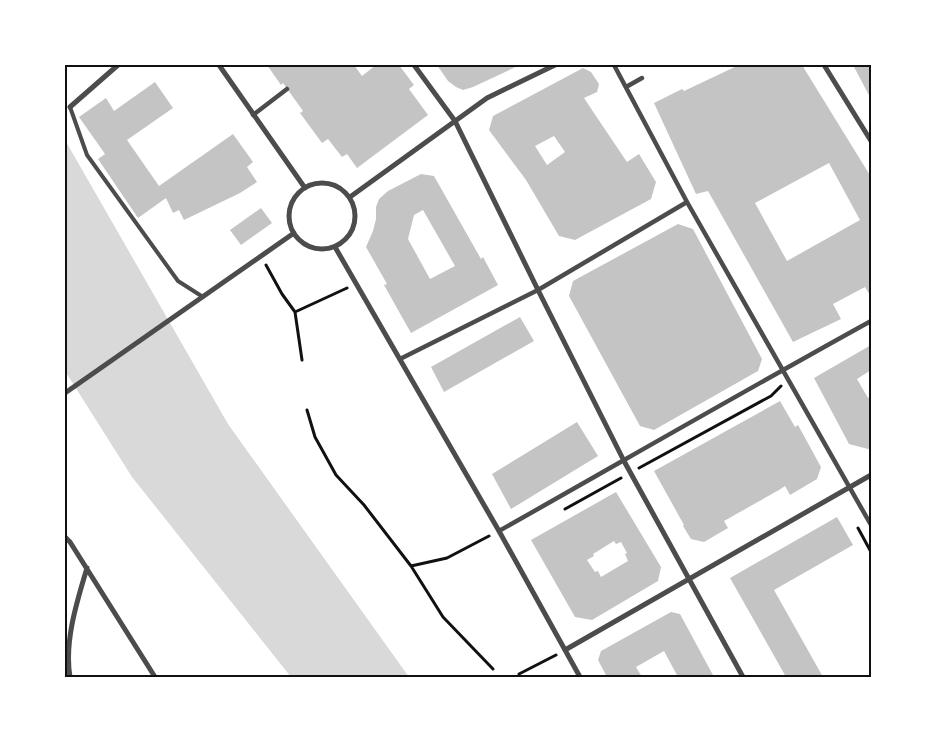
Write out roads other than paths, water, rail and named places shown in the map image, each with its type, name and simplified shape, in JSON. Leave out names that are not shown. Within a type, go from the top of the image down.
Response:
[{"type":"street","points":[[70,107],[118,65]]},
{"type":"street","points":[[219,65],[305,188]]},
{"type":"street","points":[[414,65],[455,121],[624,461],[744,677]]},
{"type":"street","points":[[350,197],[487,98],[555,65]]},
{"type":"street","points":[[614,65],[687,202],[871,525]]},
{"type":"street","points":[[824,65],[871,141]]},
{"type":"street","points":[[626,86],[642,78]]},
{"type":"street","points":[[253,115],[287,89]]},
{"type":"street","points":[[314,184],[334,185],[350,197],[354,208],[355,220],[352,231],[345,240],[335,246],[323,249],[312,247],[302,242],[294,233],[290,223],[292,203],[297,194],[305,188],[314,184]]},
{"type":"street","points":[[400,359],[538,290],[687,202]]},
{"type":"street","points":[[65,393],[294,233]]},
{"type":"street","points":[[335,246],[499,531],[580,677]]},
{"type":"street","points":[[499,531],[871,320]]},
{"type":"street","points":[[565,650],[871,475]]},
{"type":"street","points":[[65,537],[87,568],[155,677]]},
{"type":"street","points":[[70,677],[68,669],[72,627],[87,568]]},
{"type":"lane","points":[[70,107],[86,155],[178,281],[203,297]]}]
